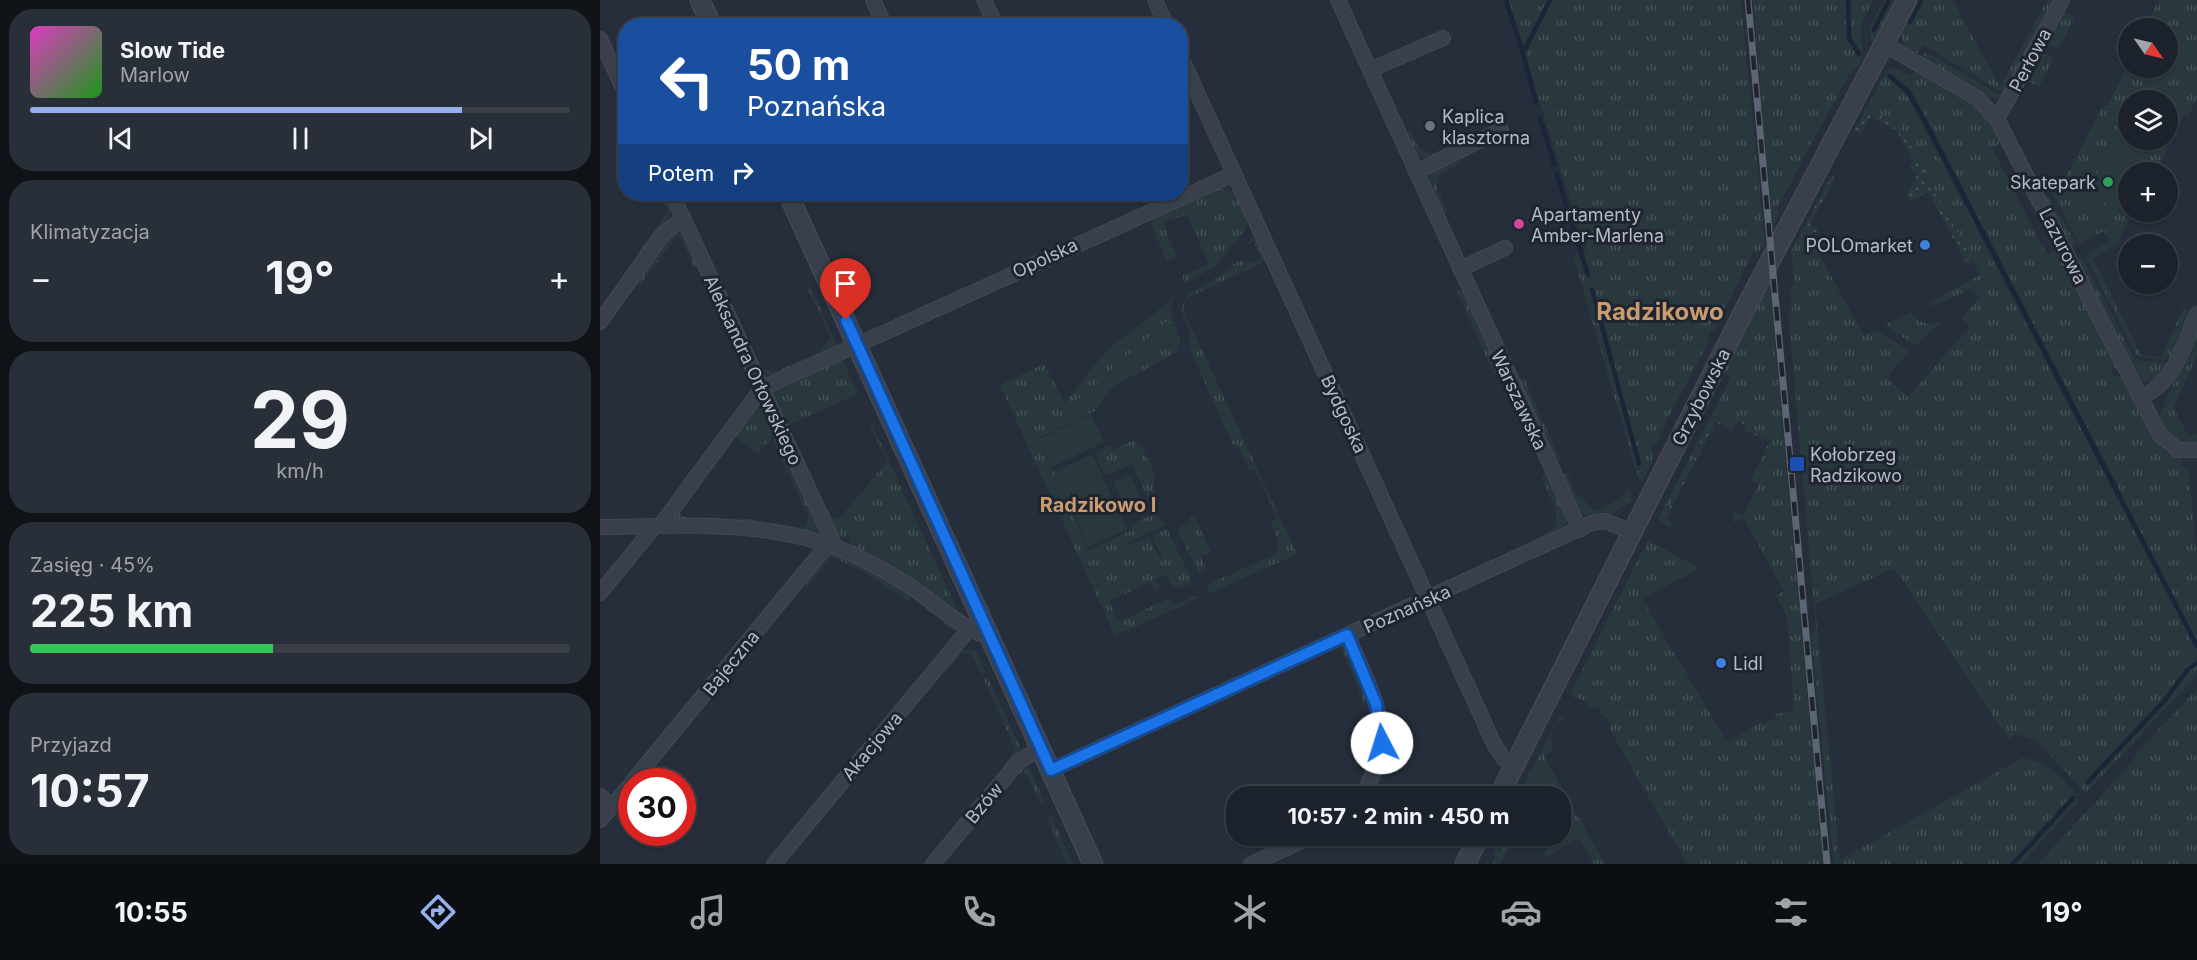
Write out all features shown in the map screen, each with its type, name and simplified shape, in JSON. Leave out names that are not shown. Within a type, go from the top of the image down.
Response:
[{"type":"street","points":[[700,0],[708,18]]},
{"type":"street","points":[[873,0],[881,18]]},
{"type":"street","points":[[984,0],[992,18]]},
{"type":"street","points":[[1155,0],[1163,18]]},
{"type":"street","name":"Warszawska","points":[[1338,0],[1580,530]]},
{"type":"street","name":"Grzybowska","points":[[1504,786],[1746,307],[1907,0]]},
{"type":"street","name":"Perłowa","points":[[1997,119],[2062,0]]},
{"type":"street","points":[[1370,70],[1443,38]]},
{"type":"street","points":[[600,39],[618,77]]},
{"type":"street","name":"Lazurowa","points":[[1884,44],[1977,98],[1997,119],[2167,444],[2178,450],[2197,450]]},
{"type":"street","name":"Bydgoska","points":[[1188,73],[1494,744],[1503,758],[1515,765]]},
{"type":"street","points":[[1416,172],[1501,130]]},
{"type":"street","name":"Opolska","points":[[1188,195],[1234,174]]},
{"type":"street","name":"Aleksandra Orłowskiego","points":[[675,201],[832,545]]},
{"type":"street","points":[[791,201],[1093,864]]},
{"type":"street","name":"Opolska","points":[[762,388],[1174,201]]},
{"type":"street","points":[[600,322],[663,234],[683,218]]},
{"type":"street","points":[[1460,269],[1505,248]]},
{"type":"street","points":[[2141,397],[2156,391],[2169,378],[2197,314]]},
{"type":"street","points":[[600,593],[658,526],[762,388]]},
{"type":"street","name":"Poznańska","points":[[1051,770],[1580,530],[1605,521],[1632,532]]},
{"type":"street","points":[[600,527],[756,529],[800,536],[832,545],[918,592],[969,629],[990,637]]},
{"type":"street","name":"Bajeczna","points":[[644,768],[832,545]]},
{"type":"street","name":"Akacjowa","points":[[774,864],[969,629]]},
{"type":"street","points":[[1347,635],[1376,704],[1382,730],[1380,757],[1367,786]]},
{"type":"street","name":"Bzów","points":[[933,864],[1019,761],[1041,748]]},
{"type":"street","points":[[600,796],[612,806]]},
{"type":"street","name":"Bajeczna","points":[[600,820],[618,799]]},
{"type":"street","points":[[1251,864],[1291,846]]},
{"type":"street","points":[[1465,864],[1475,846]]},
{"type":"green space","points":[[1508,0],[1741,0],[1765,244],[1757,254],[1753,252],[1714,331],[1711,330],[1707,338],[1710,339],[1657,443],[1653,443],[1652,462],[1643,481],[1639,479],[1635,467],[1573,256],[1586,250]]},
{"type":"green space","points":[[1753,0],[1874,0],[1861,26],[1862,53],[1859,65],[1849,74],[1777,208],[1779,213],[1773,230]]},
{"type":"green space","points":[[1884,0],[1900,0],[1873,50],[1870,26]]},
{"type":"green space","points":[[1915,0],[1953,0],[2000,87],[2047,0],[2056,0],[2008,90],[2002,92],[1923,45],[1916,55],[1905,48],[1900,31]]},
{"type":"green space","points":[[2159,0],[2197,0],[2197,98],[2188,117],[2184,115],[2178,127],[2178,90],[2118,90],[2118,150],[2167,150],[2161,162],[2118,162],[2118,222],[2127,222],[2122,234],[2118,234],[2117,244],[2093,258],[2141,355],[2161,357],[2184,307],[2190,313],[2169,360],[2141,357],[2136,354],[2085,255],[2110,241],[2104,231],[2079,244],[2056,200],[2058,196],[2055,198],[2051,193],[2053,191],[2057,194],[2104,104],[2107,106],[2122,78],[2178,78],[2178,18],[2149,18]]},
{"type":"green space","points":[[2064,12],[2075,18],[2058,49],[2047,43]]},
{"type":"green space","points":[[2042,52],[2054,58],[2039,87],[2027,81]]},
{"type":"green space","points":[[1925,53],[2002,96],[1996,99],[1988,97],[1922,59]]},
{"type":"green space","points":[[1894,68],[1912,76],[1916,69],[1966,99],[1994,128],[2003,142],[1992,148],[2047,255],[2058,250],[2117,367],[2111,370],[2115,378],[2122,375],[2160,447],[2170,455],[2180,458],[2184,467],[2188,468],[2197,552],[2197,675],[2087,792],[2038,742],[2017,734],[2009,739],[1894,568],[1815,604],[1840,860],[2022,758],[2039,763],[2056,773],[2063,779],[2078,802],[2021,864],[1834,864],[1811,634],[1816,629],[1788,311],[1792,311],[1790,286],[1795,285],[1791,251],[1804,227],[1864,336],[1876,330],[1906,349],[1908,353],[1891,372],[1888,379],[1908,397],[1970,326],[1962,318],[1980,297],[1971,289],[1934,306],[1928,303],[1980,275],[1901,128],[1867,107],[1886,71]],"holes":[[[1892,75],[1911,90],[2123,496],[2118,500],[1906,93],[1890,79]]]},
{"type":"green space","points":[[1867,107],[1901,127],[1973,261],[1967,264],[1928,192],[1909,202],[1906,195],[1918,174],[1909,168],[1913,161],[1897,131],[1871,117],[1860,135],[1854,131]]},
{"type":"green space","points":[[2118,127],[2118,146],[2110,142]]},
{"type":"green space","points":[[1410,130],[1419,148],[1432,154],[1455,143],[1457,147],[1432,158],[1420,157],[1406,133]]},
{"type":"green space","points":[[2126,150],[2145,150],[2141,158]]},
{"type":"green space","name":"Skatepark","points":[[2118,153],[2125,157],[2125,162],[2118,162],[2118,188],[2101,208],[2089,201],[2094,183],[2105,161],[2110,156],[2114,157]]},
{"type":"green space","points":[[1452,160],[1464,162],[1441,173],[1436,186],[1448,212],[1441,215],[1428,182],[1433,170]]},
{"type":"green space","points":[[1831,176],[1836,178],[1810,224],[1819,230],[1808,236],[1804,227]]},
{"type":"green space","points":[[1216,188],[1239,193],[1248,220],[1246,228],[1217,265],[1184,284],[1183,275],[1209,264],[1187,214],[1163,223],[1177,257],[1167,261],[1151,224],[1155,215]]},
{"type":"green space","points":[[2048,195],[2077,245],[2071,248],[2047,200]]},
{"type":"green space","points":[[663,201],[668,201],[672,212],[637,262],[633,260],[668,211]]},
{"type":"green space","points":[[677,233],[686,236],[699,265],[694,268],[681,238],[675,238],[639,287],[634,284],[668,237]]},
{"type":"green space","points":[[1253,236],[1256,236],[1267,261],[1187,298],[1183,309],[1297,554],[1208,594],[1207,585],[1276,554],[1278,546],[1271,521],[1277,518],[1254,468],[1249,470],[1237,444],[1233,445],[1190,350],[1190,334],[1181,310],[1188,294],[1219,277],[1232,265],[1239,261],[1252,263],[1261,258],[1254,242],[1247,245]]},
{"type":"green space","points":[[2082,257],[2134,358],[2140,361],[2167,363],[2157,379],[2144,382],[2137,376],[2077,259]]},
{"type":"green space","points":[[1769,279],[1823,864],[1687,864],[1609,728],[1611,726],[1607,718],[1605,719],[1598,707],[1586,707],[1588,703],[1570,694],[1648,540],[1699,568],[1642,599],[1727,742],[1761,722],[1763,725],[1776,717],[1775,714],[1794,711],[1787,616],[1776,596],[1784,591],[1744,519],[1734,523],[1733,511],[1743,515],[1759,485],[1751,480],[1771,441],[1746,428],[1748,424],[1736,418],[1731,426],[1715,418],[1663,519],[1675,525],[1669,527],[1658,519],[1731,377],[1724,373]]},
{"type":"green space","points":[[810,285],[838,348],[773,377],[759,371],[764,369],[774,372],[821,351],[830,338],[808,289]]},
{"type":"green space","points":[[1463,289],[1500,371],[1494,374],[1457,292]]},
{"type":"green space","points":[[1173,294],[1171,313],[1180,341],[1176,353],[1112,387],[1095,411],[1038,438],[1089,550],[1132,530],[1131,525],[1155,513],[1151,503],[1154,501],[1158,515],[1166,525],[1126,543],[1127,546],[1149,537],[1160,559],[1162,558],[1152,535],[1167,529],[1191,578],[1190,584],[1180,588],[1171,585],[1166,574],[1156,579],[1160,588],[1155,591],[1150,582],[1109,601],[1118,622],[1168,599],[1175,605],[1194,596],[1201,597],[1115,636],[1000,385],[1044,364],[1065,403],[1106,351],[1165,305]]},
{"type":"green space","points":[[1911,312],[1924,323],[1942,321],[1916,346],[1885,325]]},
{"type":"green space","points":[[1167,321],[1174,328],[1071,419],[1065,411]]},
{"type":"green space","points":[[2197,329],[2197,356],[2173,408],[2188,435],[2197,434],[2197,444],[2190,444],[2172,438],[2164,428],[2160,415]]},
{"type":"green space","points":[[842,358],[858,394],[785,427],[771,398],[774,390]]},
{"type":"green space","points":[[1524,378],[1561,461],[1555,464],[1517,381]]},
{"type":"green space","points":[[756,403],[763,404],[822,536],[779,526],[676,520],[678,510],[685,517],[748,519],[803,528],[809,518],[772,437],[758,454],[733,435]]},
{"type":"green space","points":[[1091,414],[1104,442],[1052,467],[1039,439]]},
{"type":"green space","points":[[1736,417],[1748,424],[1746,428],[1771,441],[1751,480],[1769,442],[1742,429],[1745,425],[1738,421],[1732,430],[1716,422],[1666,519],[1675,525],[1663,519],[1715,418],[1731,426]]},
{"type":"green space","points":[[872,424],[960,616],[847,546],[852,542],[847,535],[842,538],[822,511],[827,508],[831,517],[839,519],[887,462],[870,426]]},
{"type":"green space","points":[[1132,441],[1140,443],[1154,472],[1154,498],[1149,500],[1132,464],[1105,476],[1095,453],[1110,445],[1113,450]]},
{"type":"green space","points":[[1092,454],[1127,529],[1089,547],[1054,472]]},
{"type":"green space","points":[[1567,473],[1576,493],[1595,511],[1616,501],[1630,489],[1632,500],[1612,514],[1585,515],[1574,506],[1560,476]]},
{"type":"green space","points":[[1130,474],[1145,508],[1129,516],[1113,482]]},
{"type":"green space","points":[[1547,474],[1567,521],[1563,530],[1538,542],[1537,538],[1556,527],[1556,510],[1541,477]]},
{"type":"green space","points":[[1194,515],[1211,552],[1201,557],[1207,570],[1199,574],[1178,531],[1180,527],[1191,522],[1189,517]]},
{"type":"green space","points":[[835,552],[915,596],[955,628],[953,630],[911,597],[908,600],[860,570],[832,557],[807,586],[803,583],[827,555]]},
{"type":"green space","points":[[1339,644],[1346,649],[1367,698],[1364,703]]},
{"type":"green space","points":[[959,650],[976,650],[986,673],[982,675],[971,654],[962,653],[947,670],[945,668]]},
{"type":"green space","points":[[987,676],[1021,749],[1007,762],[1015,749],[983,677]]},
{"type":"green space","points":[[2197,689],[2197,864],[2038,864],[2132,762],[2139,750]]},
{"type":"green space","points":[[1389,715],[1394,754],[1378,786],[1374,786],[1387,748],[1386,718]]},
{"type":"green space","points":[[1560,715],[1566,717],[1554,727],[1551,740],[1552,751],[1544,756],[1561,786],[1523,786]]},
{"type":"green space","points":[[1028,766],[1046,804],[1041,806],[1024,769],[1019,775],[1017,771]]},
{"type":"green space","points":[[1571,804],[1605,864],[1594,864],[1579,838],[1571,843]]},
{"type":"green space","points":[[1050,814],[1073,864],[1067,864],[1048,820]]},
{"type":"green space","points":[[1496,846],[1509,846],[1500,864],[1493,864]]},
{"type":"green space","points":[[1549,846],[1565,846],[1542,859]]},
{"type":"waterway","points":[[1506,0],[1523,53]]},
{"type":"waterway","points":[[1536,103],[1523,53],[1550,0]]},
{"type":"waterway","points":[[1848,0],[1849,38],[1859,54]]},
{"type":"waterway","points":[[1874,30],[1889,0]]},
{"type":"waterway","points":[[1910,22],[1921,0]]},
{"type":"waterway","points":[[1890,76],[1908,92],[1925,121],[2197,646]]},
{"type":"waterway","points":[[1540,119],[1554,164]]},
{"type":"waterway","points":[[1557,175],[1588,275]]},
{"type":"waterway","points":[[1592,289],[1639,464]]},
{"type":"waterway","points":[[2088,782],[2165,700],[2188,669],[2197,663]]},
{"type":"waterway","points":[[2013,864],[2073,798]]},
{"type":"railway","points":[[1748,0],[1827,864]]},
{"type":"place","name":"Kaplica klasztorna","points":[[1430,126]]},
{"type":"place","name":"Skatepark","points":[[2108,182]]},
{"type":"place","name":"Apartamenty Amber-Marlena","points":[[1519,224]]},
{"type":"place","name":"POLOmarket","points":[[1925,245]]},
{"type":"place","name":"Kołobrzeg Radzikowo","points":[[1797,464]]},
{"type":"place","name":"Lidl","points":[[1721,663]]},
{"type":"district","name":"Radzikowo","points":[[1660,311]]},
{"type":"district","name":"Radzikowo I","points":[[1098,505]]},
{"type":"route","points":[[846,320],[1051,770],[1347,635],[1376,704],[1382,730],[1382,743]]}]
